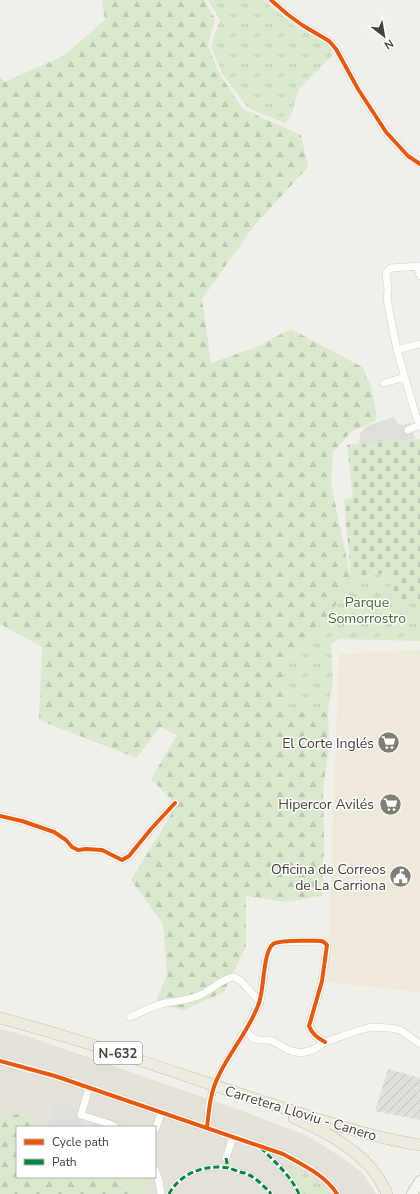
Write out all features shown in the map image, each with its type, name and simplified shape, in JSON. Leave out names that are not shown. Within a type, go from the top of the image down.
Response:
[{"type":"highway","name":"Carretera Lloviu - Canero","points":[[0,1018],[68,1036],[328,1123],[375,1136],[420,1145]]},
{"type":"highway","points":[[235,1093],[301,1121],[330,1136],[347,1147],[368,1164],[387,1193]]},
{"type":"highway","points":[[375,1136],[392,1136],[420,1141]]},
{"type":"main road","points":[[412,1194],[420,1181]]},
{"type":"street","points":[[271,0],[302,25],[329,41],[386,132],[408,156],[420,164]]},
{"type":"street","points":[[408,430],[420,425],[397,350],[387,299],[388,290],[386,273],[391,268],[419,266],[420,276]]},
{"type":"street","points":[[397,350],[420,344]]},
{"type":"street","points":[[384,383],[405,377]]},
{"type":"street","points":[[0,816],[22,821],[54,832],[78,850],[102,850],[122,860],[129,856],[151,828],[175,803]]},
{"type":"street","points":[[219,1075],[260,1002],[266,959],[272,945],[278,942],[322,941],[327,945],[322,981],[309,1026],[317,1038],[325,1042]]},
{"type":"street","points":[[130,1017],[164,1003],[196,997],[208,992],[227,978],[234,977],[241,981],[260,1002]]},
{"type":"street","points":[[245,1030],[252,1037],[258,1040],[266,1040],[288,1050],[301,1053],[313,1050],[325,1042],[371,1027],[400,1030],[420,1044]]},
{"type":"street","points":[[0,1061],[55,1076],[283,1154],[315,1172],[334,1188],[337,1194]]},
{"type":"street","points":[[89,1088],[81,1115],[113,1126]]},
{"type":"street","points":[[207,1128],[212,1093]]},
{"type":"street","points":[[156,1128],[161,1113]]},
{"type":"street","points":[[228,1168],[226,1158],[233,1137]]},
{"type":"street","points":[[257,1145],[280,1166],[299,1194]]},
{"type":"street","points":[[169,1194],[173,1187],[181,1179],[205,1168],[228,1168],[250,1175],[271,1194]]},
{"type":"street","points":[[156,1173],[161,1194]]},
{"type":"shaded area","points":[[394,417],[398,424],[404,425],[410,422],[415,439],[359,444],[360,434],[365,428],[372,424]]},
{"type":"shaded area","points":[[420,650],[420,992],[327,982],[339,654]]},
{"type":"shaded area","points":[[0,1029],[27,1036],[234,1108],[308,1136],[344,1159],[361,1172],[376,1194],[146,1194],[143,1190],[127,1190],[120,1178],[156,1178],[156,1126],[40,1126],[36,1120],[25,1115],[18,1114],[7,1117],[0,1126]]},
{"type":"shaded area","points":[[388,1069],[420,1078],[420,1120],[375,1111]]},
{"type":"shaded area","points":[[56,1102],[87,1111],[82,1126],[49,1126]]},
{"type":"green space","points":[[102,0],[204,0],[215,19],[208,46],[220,75],[243,109],[301,135],[308,167],[254,226],[202,299],[211,363],[254,348],[291,329],[362,367],[371,386],[377,417],[375,421],[352,431],[333,452],[331,484],[352,584],[283,672],[290,713],[328,710],[329,746],[323,789],[324,843],[322,896],[285,902],[246,896],[246,946],[224,992],[184,1010],[155,1004],[167,974],[163,924],[131,880],[177,805],[151,779],[177,735],[160,727],[136,758],[39,720],[42,647],[0,624],[0,77],[5,82],[63,56],[105,20]]},
{"type":"green space","points":[[208,0],[263,0],[298,29],[318,38],[331,49],[332,56],[299,89],[291,116],[285,123],[248,108],[222,74],[211,45],[220,20]]},
{"type":"green space","points":[[420,439],[420,599],[398,601],[397,599],[393,600],[389,573],[351,578],[344,499],[353,498],[347,445]]},
{"type":"green space","name":"Parque Somorrostro","points":[[390,573],[398,601],[420,599],[420,641],[340,639],[331,644],[333,682],[328,710],[290,713],[283,672],[352,584],[351,578]]},
{"type":"green space","points":[[10,1115],[25,1115],[36,1121],[40,1126],[16,1126],[16,1178],[120,1178],[127,1190],[143,1190],[146,1194],[0,1194],[0,1126]]},
{"type":"green space","points":[[287,1164],[310,1176],[326,1189],[329,1194],[302,1194],[297,1182],[286,1167]]},
{"type":"green space","points":[[123,1178],[153,1178],[153,1183],[133,1189],[129,1187]]},
{"type":"marked path","points":[[261,1148],[287,1175],[296,1187],[299,1194]]},
{"type":"marked path","points":[[226,1158],[228,1168]]},
{"type":"marked path","points":[[169,1194],[187,1175],[211,1167],[228,1168],[248,1174],[271,1194]]},
{"type":"cycle path","points":[[271,0],[302,25],[329,41],[336,49],[358,89],[386,132],[408,156],[420,164]]},
{"type":"cycle path","points":[[0,816],[22,821],[54,832],[78,850],[102,850],[122,860],[129,856],[175,803]]},
{"type":"cycle path","points":[[207,1128],[210,1101],[216,1081],[255,1013],[261,997],[267,955],[273,944],[282,941],[322,941],[327,945],[322,981],[309,1026],[315,1036],[325,1042]]},
{"type":"cycle path","points":[[0,1061],[55,1076],[283,1154],[306,1166],[320,1176],[337,1194]]},
{"type":"place","name":"El Corte Inglés","points":[[389,743]]},
{"type":"place","name":"Hipercor Avilés","points":[[390,804]]},
{"type":"place","name":"Oficina de Correos de La Carriona","points":[[401,877]]}]
